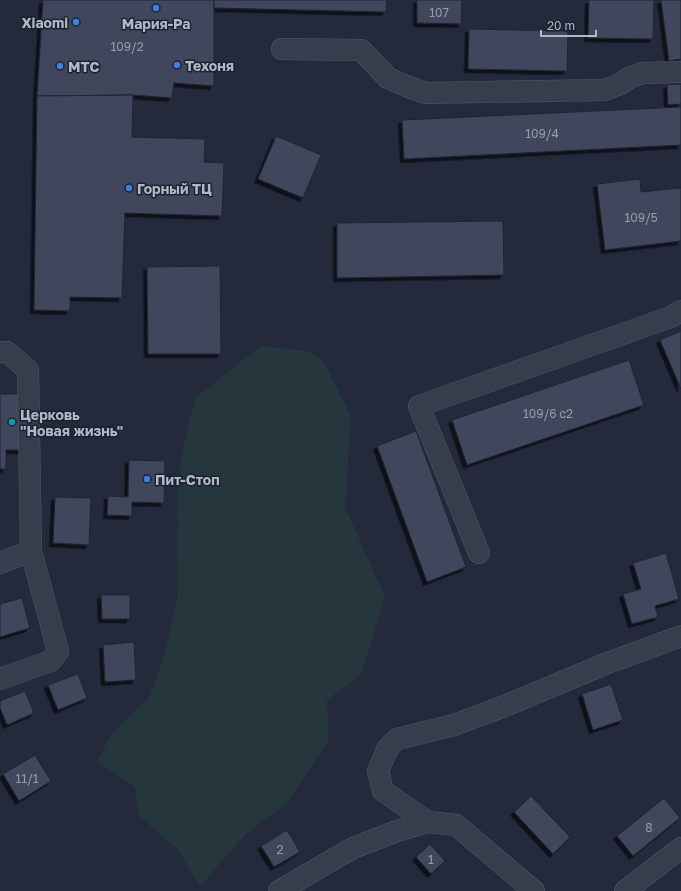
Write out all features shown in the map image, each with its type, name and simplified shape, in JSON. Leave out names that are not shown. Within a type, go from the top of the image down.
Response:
[{"type":"street","points":[[282,49],[361,50],[388,78],[426,93],[605,90],[642,73],[681,72]]},
{"type":"street","points":[[479,553],[420,406],[681,312]]},
{"type":"street","points":[[0,352],[7,352],[28,370],[31,551],[58,651],[50,661],[0,679]]},
{"type":"street","points":[[0,563],[31,551]]},
{"type":"street","points":[[428,822],[383,791],[378,771],[388,748],[397,739],[454,726],[604,664],[681,636]]},
{"type":"street","points":[[279,891],[353,848],[397,831],[428,822],[456,825],[534,891]]},
{"type":"street","points":[[625,891],[681,848]]},
{"type":"shaded area","points":[[261,346],[308,351],[323,360],[351,416],[345,507],[385,597],[361,675],[327,700],[329,740],[286,804],[246,834],[200,886],[178,850],[138,815],[135,787],[97,762],[111,734],[149,698],[165,654],[177,599],[178,486],[183,446],[196,397]]},
{"type":"building","points":[[43,0],[214,0],[214,86],[174,83],[172,98],[133,95],[37,96]]},
{"type":"building","points":[[214,0],[387,0],[386,12],[214,8]]},
{"type":"building","points":[[417,0],[462,0],[461,24],[417,23]]},
{"type":"building","points":[[589,0],[654,0],[653,39],[588,38]]},
{"type":"building","points":[[661,0],[681,0],[681,59],[669,61]]},
{"type":"building","points":[[469,29],[568,31],[567,71],[468,69]]},
{"type":"building","points":[[681,84],[681,104],[668,105],[667,85]]},
{"type":"building","name":"Горный ТЦ","points":[[133,95],[132,137],[205,139],[204,162],[224,163],[222,216],[125,213],[122,298],[70,297],[70,311],[34,310],[37,96]]},
{"type":"building","points":[[681,107],[681,145],[404,159],[402,120]]},
{"type":"building","points":[[276,136],[321,155],[303,198],[258,179]]},
{"type":"building","points":[[640,179],[641,192],[681,188],[681,241],[605,250],[597,184]]},
{"type":"building","points":[[503,221],[504,275],[337,278],[337,223]]},
{"type":"building","points":[[220,266],[221,354],[148,354],[147,267]]},
{"type":"building","points":[[681,331],[681,389],[660,340]]},
{"type":"building","points":[[629,360],[644,405],[467,465],[452,420]]},
{"type":"building","name":"Церковь \"Новая жизнь\"","points":[[0,394],[24,394],[23,450],[6,450],[6,469],[0,469]]},
{"type":"building","points":[[416,431],[466,567],[427,582],[377,446]]},
{"type":"building","name":"Пит-Стоп","points":[[129,460],[165,461],[164,503],[132,502],[132,516],[107,515],[108,496],[128,497]]},
{"type":"building","points":[[55,497],[91,498],[89,545],[53,543]]},
{"type":"building","points":[[666,553],[679,599],[655,606],[658,617],[632,624],[623,594],[641,589],[633,563]]},
{"type":"building","points":[[101,595],[130,595],[130,619],[102,619]]},
{"type":"building","points":[[22,598],[30,628],[0,637],[0,604]]},
{"type":"building","points":[[134,642],[136,680],[105,682],[103,645]]},
{"type":"building","points":[[78,674],[87,698],[58,710],[48,685]]},
{"type":"building","points":[[611,684],[623,720],[593,730],[582,694]]},
{"type":"building","points":[[25,691],[34,713],[7,725],[0,708],[0,701]]},
{"type":"building","points":[[35,755],[51,781],[19,801],[3,774]]},
{"type":"building","points":[[531,796],[570,837],[553,854],[514,812]]},
{"type":"building","points":[[664,798],[680,818],[633,856],[617,836]]},
{"type":"building","points":[[287,830],[300,852],[274,867],[261,846]]},
{"type":"building","points":[[430,844],[445,861],[431,874],[416,857]]},
{"type":"place","name":"Мария-Ра","points":[[156,8]]},
{"type":"place","name":"Xiaomi","points":[[76,22]]},
{"type":"place","name":"Техоня","points":[[177,65]]},
{"type":"place","name":"МТС","points":[[60,66]]},
{"type":"place","name":"Горный ТЦ","points":[[129,188]]},
{"type":"place","name":"Церковь \"Новая жизнь\"","points":[[12,422]]},
{"type":"place","name":"Пит-Стоп","points":[[147,479]]}]
